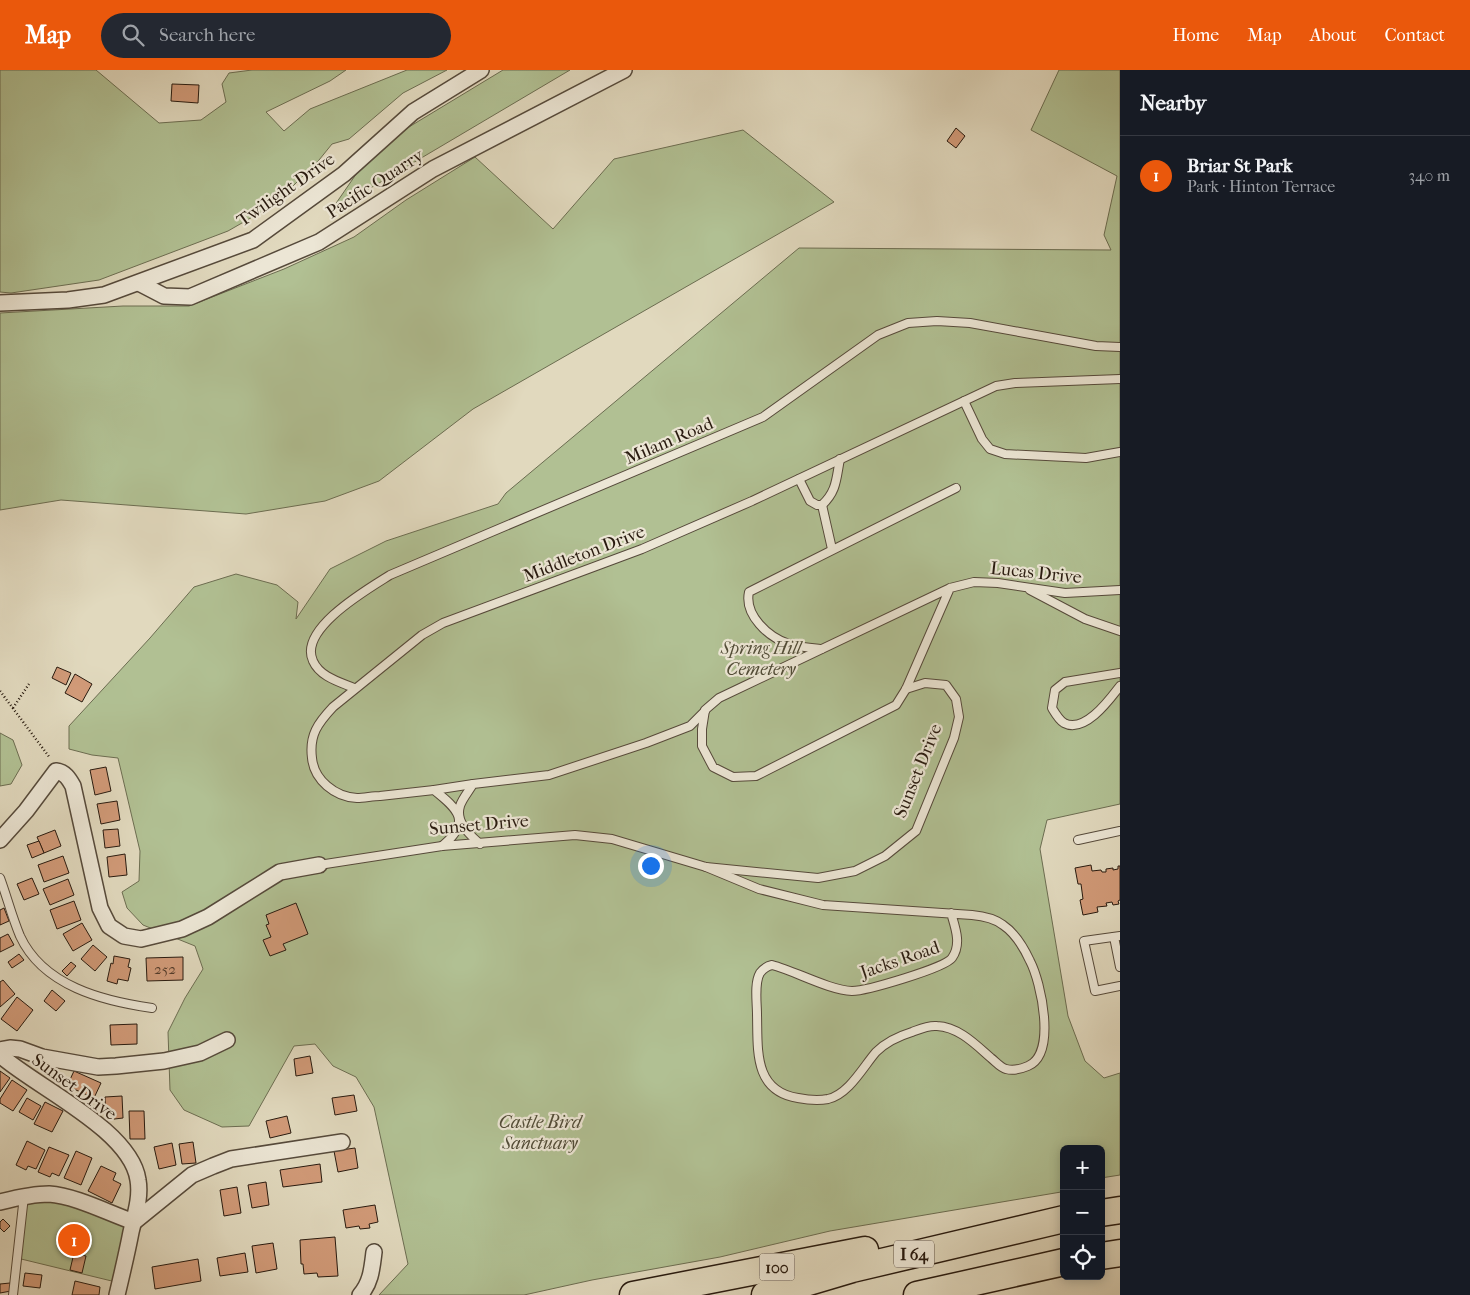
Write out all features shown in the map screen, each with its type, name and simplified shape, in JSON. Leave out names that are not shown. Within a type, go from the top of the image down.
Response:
[{"type":"highway","points":[[1105,1212],[1120,1210]]},
{"type":"highway","name":"I 64","points":[[765,1295],[852,1269],[1060,1220]]},
{"type":"highway","name":"100","points":[[633,1295],[874,1248],[921,1252]]},
{"type":"highway","points":[[1105,1255],[1120,1253]]},
{"type":"highway","points":[[948,1295],[1057,1263]]},
{"type":"highway","name":"I 64","points":[[917,1295],[1057,1263]]},
{"type":"street","name":"Twilight Drive","points":[[0,303],[68,300],[104,295],[253,240],[344,174],[413,112],[481,70]]},
{"type":"street","name":"Pacific Quarry","points":[[139,283],[164,296],[190,297],[319,242],[433,169],[624,70]]},
{"type":"street","points":[[0,840],[26,811],[56,771]]},
{"type":"street","name":"Sunset Drive","points":[[56,771],[69,778],[73,786],[100,908],[109,926],[124,936],[141,939],[182,929],[208,917],[280,872],[319,865]]},
{"type":"street","points":[[0,1050],[20,1049],[42,1058],[98,1066],[116,1066],[164,1061],[200,1053],[227,1040]]},
{"type":"street","name":"Sunset Drive","points":[[0,1055],[14,1068],[91,1118],[123,1148],[134,1165],[138,1180],[138,1200],[117,1295]]},
{"type":"street","points":[[0,1202],[24,1196],[48,1194],[61,1196],[134,1222],[192,1175],[213,1166],[231,1160],[342,1142]]},
{"type":"street","points":[[360,1295],[371,1277],[374,1252]]},
{"type":"lane","name":"Milam Road","points":[[354,688],[321,672],[313,661],[311,647],[319,630],[354,597],[390,575],[763,417],[878,335],[908,323],[953,322],[970,323],[1096,346],[1120,347]]},
{"type":"lane","name":"Middleton Drive","points":[[705,710],[690,726],[646,743],[549,775],[356,798],[337,792],[321,782],[312,768],[310,747],[313,734],[321,720],[354,688],[422,635],[443,623],[642,549],[840,460],[996,386],[1015,383],[1120,379]]},
{"type":"lane","points":[[964,401],[982,439],[990,449],[1004,454],[1086,458],[1120,452]]},
{"type":"lane","points":[[798,479],[810,501],[817,505],[822,505],[831,496],[840,460]]},
{"type":"lane","points":[[821,649],[789,644],[774,637],[763,628],[750,610],[749,592],[956,488]]},
{"type":"lane","points":[[822,505],[832,549]]},
{"type":"lane","name":"Lucas Drive","points":[[705,710],[719,698],[950,588],[974,582],[1024,587],[1065,594],[1120,590]]},
{"type":"lane","points":[[1024,587],[1085,618],[1120,631]]},
{"type":"lane","points":[[705,710],[702,746],[712,766],[732,777],[756,776],[896,704],[906,689],[950,588]]},
{"type":"lane","points":[[1120,673],[1065,682],[1055,690],[1052,708],[1064,723],[1072,725],[1081,723],[1103,708],[1120,686]]},
{"type":"lane","name":"Sunset Drive","points":[[319,865],[442,846],[575,834],[612,839],[706,867],[818,878],[855,871],[885,856],[916,831],[954,738],[959,718],[956,699],[946,685],[925,683],[906,689]]},
{"type":"lane","points":[[442,846],[451,839],[459,819],[460,806],[473,784]]},
{"type":"lane","points":[[434,790],[457,811],[459,819],[468,834],[480,844]]},
{"type":"lane","points":[[1078,840],[1120,830]]},
{"type":"lane","name":"Jacks Road","points":[[706,867],[759,889],[823,906],[951,913],[987,916],[1003,924],[1016,938],[1030,961],[1042,992],[1045,1024],[1042,1050],[1031,1065],[1016,1070],[1004,1069],[968,1037],[938,1025],[924,1027],[896,1038],[877,1051],[844,1090],[830,1098],[810,1100],[788,1096],[769,1084],[763,1075],[758,1054],[757,987],[759,974],[766,966],[772,965],[783,968],[851,991],[868,989],[933,968],[951,960],[956,950],[957,936],[951,913]]},
{"type":"lane","points":[[0,878],[21,937],[32,955],[46,970],[81,990],[118,1003],[152,1008]]},
{"type":"lane","points":[[1120,968],[1117,936],[1084,941],[1095,991],[1120,986]]},
{"type":"lane","points":[[13,1295],[24,1196]]},
{"type":"path","points":[[13,708],[29,684]]},
{"type":"path","points":[[0,691],[51,758],[56,771]]},
{"type":"green space","points":[[0,70],[96,70],[159,123],[201,120],[226,102],[222,84],[229,73],[252,70],[346,70],[330,81],[266,112],[284,131],[310,109],[407,70],[447,70],[403,93],[349,139],[332,144],[319,160],[275,204],[228,231],[99,280],[11,293],[0,292]]},
{"type":"green space","points":[[503,70],[570,70],[330,212],[359,170],[399,133]]},
{"type":"green space","name":"Spring Hill Cemetery","points":[[1059,70],[1120,70],[1120,804],[1047,820],[1040,849],[1068,1016],[1085,1061],[1104,1078],[1120,1073],[1120,1175],[1105,1177],[1105,1145],[1060,1145],[1060,1192],[830,1231],[720,1257],[592,1280],[524,1295],[379,1295],[408,1264],[374,1107],[356,1077],[333,1066],[315,1044],[294,1046],[249,1126],[222,1127],[184,1110],[170,1090],[168,1032],[185,998],[203,969],[195,946],[143,925],[127,908],[122,892],[139,881],[140,851],[118,758],[92,755],[69,749],[69,726],[194,587],[236,574],[277,585],[298,602],[296,619],[330,569],[386,541],[498,504],[506,493],[799,248],[1111,250],[1104,235],[1117,176],[1031,130]]},
{"type":"green space","points":[[743,130],[834,202],[473,409],[379,481],[325,501],[246,514],[61,500],[0,510],[0,313],[123,306],[189,306],[284,269],[354,237],[406,200],[475,157],[553,229],[614,159]]},
{"type":"green space","points":[[0,733],[13,740],[22,765],[11,784],[0,786]]},
{"type":"green space","points":[[48,1194],[134,1222],[120,1283],[17,1258],[24,1196]]},
{"type":"building","points":[[172,84],[199,85],[198,103],[171,101]]},
{"type":"building","points":[[956,128],[965,136],[956,148],[947,141]]},
{"type":"building","points":[[57,667],[71,673],[66,685],[52,678]]},
{"type":"building","points":[[75,674],[92,684],[82,702],[65,693]]},
{"type":"building","points":[[106,767],[111,791],[95,795],[90,770]]},
{"type":"building","points":[[117,801],[120,820],[101,824],[97,804]]},
{"type":"building","points":[[118,829],[120,846],[105,848],[103,830]]},
{"type":"building","points":[[55,830],[61,846],[44,853],[37,837]]},
{"type":"building","points":[[39,841],[44,853],[32,858],[27,845]]},
{"type":"building","points":[[125,854],[127,875],[109,877],[107,857]]},
{"type":"building","points":[[63,856],[69,873],[44,882],[38,865]]},
{"type":"building","points":[[1091,865],[1092,871],[1101,870],[1102,872],[1106,872],[1106,869],[1118,869],[1118,866],[1120,866],[1120,900],[1118,901],[1119,904],[1106,903],[1107,906],[1097,907],[1098,912],[1083,915],[1080,900],[1083,899],[1081,884],[1078,884],[1075,868]]},
{"type":"building","points":[[32,878],[39,894],[24,900],[17,884]]},
{"type":"building","points":[[68,879],[74,895],[50,905],[43,889]]},
{"type":"building","points":[[74,901],[81,920],[57,929],[50,910]]},
{"type":"building","points":[[296,903],[308,934],[283,944],[286,950],[270,956],[263,940],[271,937],[266,925],[269,924],[266,915]]},
{"type":"building","points":[[4,908],[9,921],[0,925],[0,910]]},
{"type":"building","points":[[82,923],[92,940],[73,951],[63,934]]},
{"type":"building","points":[[8,934],[14,945],[0,952],[0,938]]},
{"type":"building","points":[[93,945],[107,957],[95,971],[81,959]]},
{"type":"building","points":[[19,954],[24,960],[12,968],[8,962]]},
{"type":"building","points":[[114,956],[130,959],[128,967],[131,968],[128,981],[118,979],[117,984],[107,981]]},
{"type":"building","points":[[183,957],[183,980],[147,981],[146,958]]},
{"type":"building","points":[[71,962],[76,966],[67,976],[62,971]]},
{"type":"building","points":[[3,980],[15,994],[0,1007],[0,982]]},
{"type":"building","points":[[52,990],[65,1001],[56,1011],[44,1001]]},
{"type":"building","points":[[17,997],[33,1010],[17,1031],[1,1019]]},
{"type":"building","points":[[137,1024],[137,1044],[111,1045],[110,1025]]},
{"type":"building","points":[[310,1056],[313,1073],[296,1076],[294,1059]]},
{"type":"building","points":[[0,1071],[10,1078],[0,1092]]},
{"type":"building","points":[[74,1071],[101,1083],[94,1098],[67,1086]]},
{"type":"building","points":[[12,1080],[27,1090],[13,1111],[0,1103],[0,1099]]},
{"type":"building","points":[[354,1095],[357,1111],[335,1115],[332,1098]]},
{"type":"building","points":[[122,1096],[123,1118],[106,1120],[105,1097]]},
{"type":"building","points":[[27,1098],[41,1106],[33,1120],[19,1112]]},
{"type":"building","points":[[45,1102],[63,1111],[52,1132],[34,1124]]},
{"type":"building","points":[[129,1111],[144,1111],[145,1139],[130,1139]]},
{"type":"building","points":[[287,1116],[291,1133],[270,1138],[266,1121]]},
{"type":"building","points":[[27,1141],[45,1150],[36,1169],[28,1166],[26,1170],[16,1165]]},
{"type":"building","points":[[193,1142],[196,1163],[182,1164],[179,1144]]},
{"type":"building","points":[[172,1143],[176,1165],[159,1169],[154,1147]]},
{"type":"building","points":[[49,1147],[69,1155],[59,1176],[52,1173],[50,1177],[38,1172]]},
{"type":"building","points":[[355,1148],[358,1168],[338,1172],[334,1151]]},
{"type":"building","points":[[76,1151],[92,1158],[81,1185],[64,1178]]},
{"type":"building","points":[[320,1164],[322,1182],[283,1187],[280,1170]]},
{"type":"building","points":[[101,1166],[116,1173],[113,1180],[121,1184],[112,1203],[88,1191]]},
{"type":"building","points":[[266,1182],[269,1205],[252,1208],[248,1185]]},
{"type":"building","points":[[237,1187],[241,1213],[224,1216],[220,1190]]},
{"type":"building","points":[[375,1205],[378,1222],[369,1224],[370,1228],[360,1229],[359,1226],[346,1228],[343,1210]]},
{"type":"building","points":[[3,1219],[10,1226],[4,1232],[0,1228],[0,1222]]},
{"type":"building","points":[[335,1237],[338,1276],[318,1277],[317,1273],[304,1274],[303,1264],[301,1264],[300,1240]]},
{"type":"building","points":[[273,1243],[277,1269],[256,1273],[252,1246]]},
{"type":"building","points":[[74,1253],[86,1256],[82,1273],[70,1270]]},
{"type":"building","points":[[245,1253],[248,1272],[220,1276],[217,1258]]},
{"type":"building","points":[[198,1259],[201,1281],[155,1289],[152,1267]]},
{"type":"building","points":[[25,1273],[42,1275],[40,1288],[23,1286]]},
{"type":"building","points":[[75,1281],[100,1287],[99,1295],[72,1295]]},
{"type":"building","points":[[10,1283],[11,1291],[0,1293],[0,1284]]},
{"type":"place","name":"Briar St Park","points":[[74,1240]]},
{"type":"park label","name":"Castle Bird Sanctuary","points":[[540,1132]]}]
